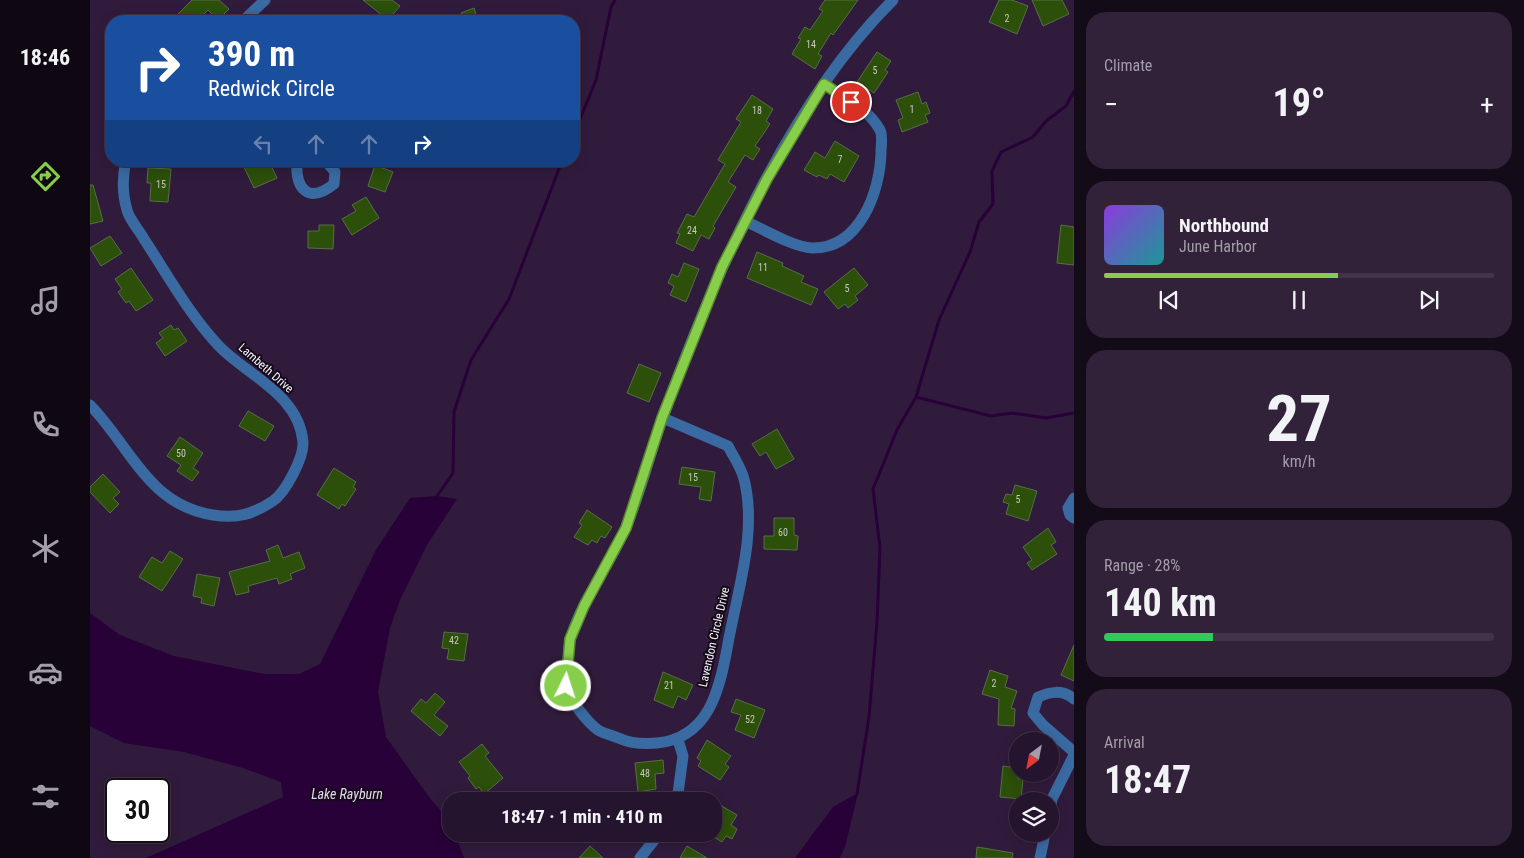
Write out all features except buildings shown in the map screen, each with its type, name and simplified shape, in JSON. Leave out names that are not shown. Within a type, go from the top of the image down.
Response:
[{"type":"street","points":[[249,15],[265,0]]},
{"type":"street","points":[[679,792],[683,756],[678,740],[630,743],[596,729],[573,702],[566,686],[570,639],[584,606],[626,528],[662,418],[722,267],[745,221],[789,140],[824,84],[862,34],[893,0]]},
{"type":"street","points":[[745,221],[791,242],[812,248],[833,244],[853,231],[867,212],[876,186],[881,159],[881,132],[864,110],[824,84]]},
{"type":"street","name":"Lambeth Drive","points":[[90,405],[103,418],[142,473],[165,497],[192,512],[223,517],[254,513],[279,497],[295,472],[303,442],[294,413],[275,392],[218,345],[173,283],[127,211],[122,178],[125,167]]},
{"type":"street","points":[[298,167],[298,180],[303,190],[312,194],[323,192],[334,184],[336,172],[331,167]]},
{"type":"street","name":"Lavendon Circle Drive","points":[[662,418],[728,446],[744,477],[748,515],[737,600],[722,673],[712,705],[692,731],[678,740]]},
{"type":"street","points":[[1074,498],[1068,508],[1070,515],[1074,518]]},
{"type":"street","points":[[1055,792],[1074,753],[1042,725],[1033,713],[1038,697],[1052,691],[1070,695],[1074,699]]},
{"type":"street","points":[[640,858],[653,842]]},
{"type":"street","points":[[1040,858],[1043,842]]},
{"type":"water","name":"Lake Rayburn","points":[[437,496],[457,499],[427,545],[400,600],[390,628],[378,692],[386,737],[442,812],[442,842],[458,842],[464,858],[146,858],[283,797],[281,782],[243,768],[184,752],[124,743],[90,726],[90,613],[120,635],[174,656],[264,674],[299,674],[320,664],[376,550],[410,498]]},
{"type":"water","points":[[858,793],[845,847],[840,858],[795,858],[833,807]]},
{"type":"waterway","points":[[580,119],[596,80],[611,7],[615,0]]},
{"type":"waterway","points":[[857,794],[869,717],[877,622],[880,548],[873,489],[897,430],[916,397],[939,320],[970,252],[979,222],[993,204],[992,171],[1001,152],[1033,137],[1046,121],[1066,106],[1074,91]]},
{"type":"waterway","points":[[435,499],[453,473],[454,412],[471,360],[509,299],[560,167]]},
{"type":"waterway","points":[[916,397],[991,416],[1012,413],[1046,418],[1074,413]]},
{"type":"route","points":[[566,686],[570,639],[584,606],[626,528],[662,418],[722,267],[767,179],[824,84],[851,102]]}]
